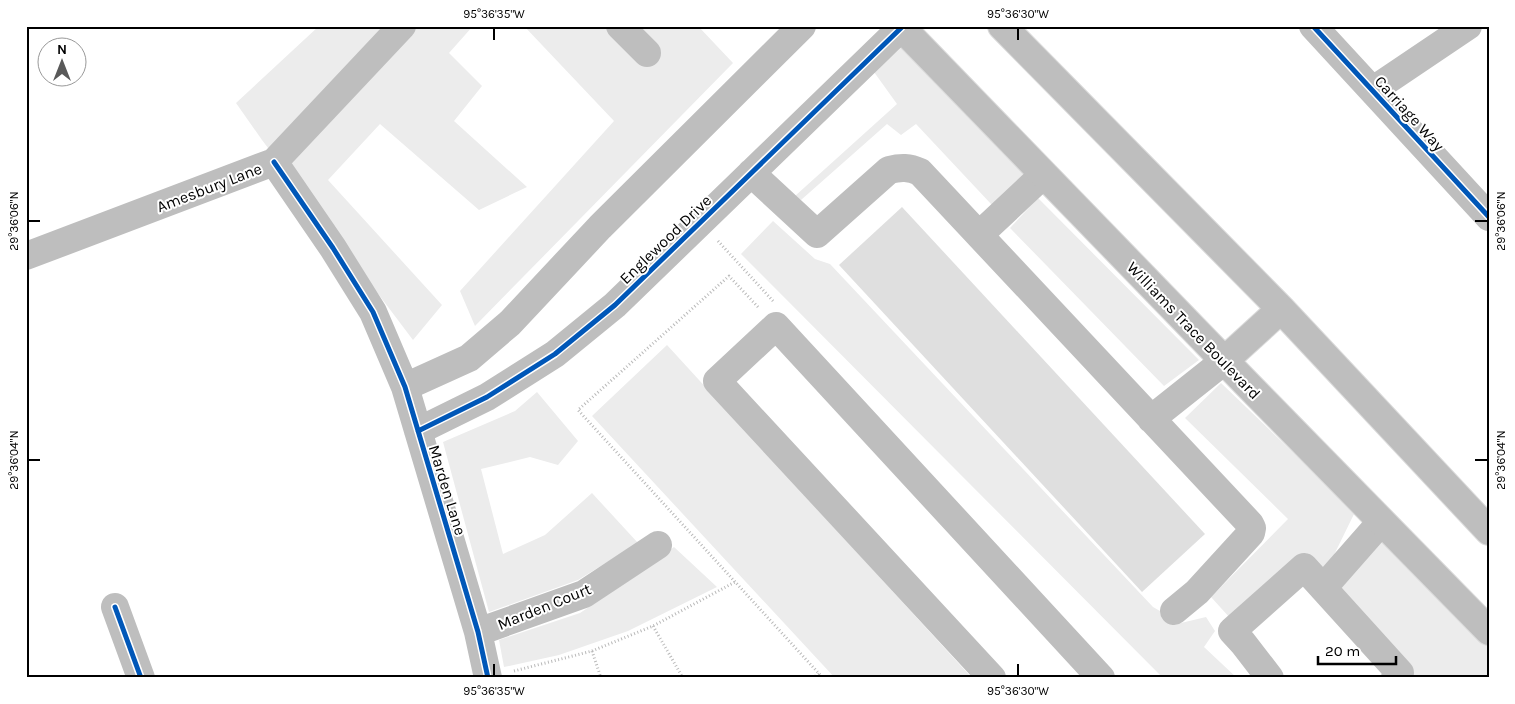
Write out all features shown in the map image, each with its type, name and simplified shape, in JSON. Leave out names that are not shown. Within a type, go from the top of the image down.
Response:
[{"type":"street","name":"Amesbury Lane","points":[[26,256],[274,162],[402,26]]},
{"type":"street","points":[[620,26],[647,54]]},
{"type":"street","points":[[405,387],[469,358],[510,324],[600,227],[802,26]]},
{"type":"street","points":[[984,26],[1008,32],[1281,309],[1489,531]]},
{"type":"street","name":"Carriage Way","points":[[1313,26],[1489,217]]},
{"type":"street","points":[[1373,90],[1468,26]]},
{"type":"street","name":"Englewood Drive","points":[[418,431],[487,397],[555,354],[615,304],[900,27]]},
{"type":"street","name":"Williams Trace Boulevard","points":[[900,27],[1489,632]]},
{"type":"street","name":"Marden Lane","points":[[274,162],[373,312],[405,387],[478,632],[499,675]]},
{"type":"street","points":[[751,173],[817,234],[889,170],[902,167],[920,172],[1250,524],[1252,528],[1251,533],[1197,592],[1174,611]]},
{"type":"street","points":[[979,235],[1043,175]]},
{"type":"street","points":[[1151,419],[1224,361],[1281,309]]},
{"type":"street","points":[[992,678],[718,381],[776,326],[1101,678]]},
{"type":"street","points":[[1322,588],[1381,522]]},
{"type":"street","name":"Marden Court","points":[[478,632],[584,594],[658,545]]},
{"type":"street","points":[[1270,678],[1232,631],[1304,567],[1400,673],[1395,678]]},
{"type":"street","points":[[115,607],[141,678]]},
{"type":"path","points":[[776,326],[729,276],[578,410],[823,678]]},
{"type":"path","points":[[499,675],[592,651],[653,626],[735,582]]},
{"type":"path","points":[[653,626],[683,678]]},
{"type":"path","points":[[592,651],[600,678]]},
{"type":"path","points":[[812,678],[819,674]]},
{"type":"shaded area","points":[[319,26],[473,26],[449,53],[482,86],[454,121],[527,187],[479,210],[380,124],[328,180],[442,305],[413,340],[236,103]]},
{"type":"shaded area","points":[[524,26],[698,26],[733,63],[475,326],[460,291],[614,121]]},
{"type":"shaded area","points":[[902,47],[1030,173],[992,205],[916,124],[901,135],[887,124],[801,200],[795,196],[897,104],[874,72]]},
{"type":"shaded area","points":[[1038,198],[1199,360],[1164,386],[1010,228]]},
{"type":"shaded area","points":[[773,221],[815,259],[830,264],[1153,607],[1181,623],[1206,617],[1215,631],[1204,647],[1237,678],[1163,678],[741,254]]},
{"type":"shaded area","points":[[667,345],[972,678],[835,678],[592,416]]},
{"type":"shaded area","points":[[1221,383],[1355,512],[1332,559],[1321,569],[1306,553],[1230,618],[1211,597],[1288,519],[1185,418]]},
{"type":"shaded area","points":[[537,392],[578,441],[558,465],[530,457],[481,469],[503,554],[545,535],[592,493],[638,543],[578,580],[489,612],[443,442],[515,411]]},
{"type":"shaded area","points":[[1382,534],[1489,642],[1489,678],[1410,678],[1335,588]]},
{"type":"shaded area","points":[[674,547],[717,587],[628,631],[559,655],[504,667],[499,640],[580,613],[640,573]]},
{"type":"building","points":[[902,207],[1205,534],[1142,592],[839,265]]},
{"type":"cycle path","points":[[1313,26],[1489,217]]},
{"type":"cycle path","points":[[418,431],[487,397],[555,354],[615,305],[901,28]]},
{"type":"cycle path","points":[[274,162],[333,248],[373,312],[405,387],[478,632],[488,678]]},
{"type":"cycle path","points":[[115,607],[141,678]]}]
